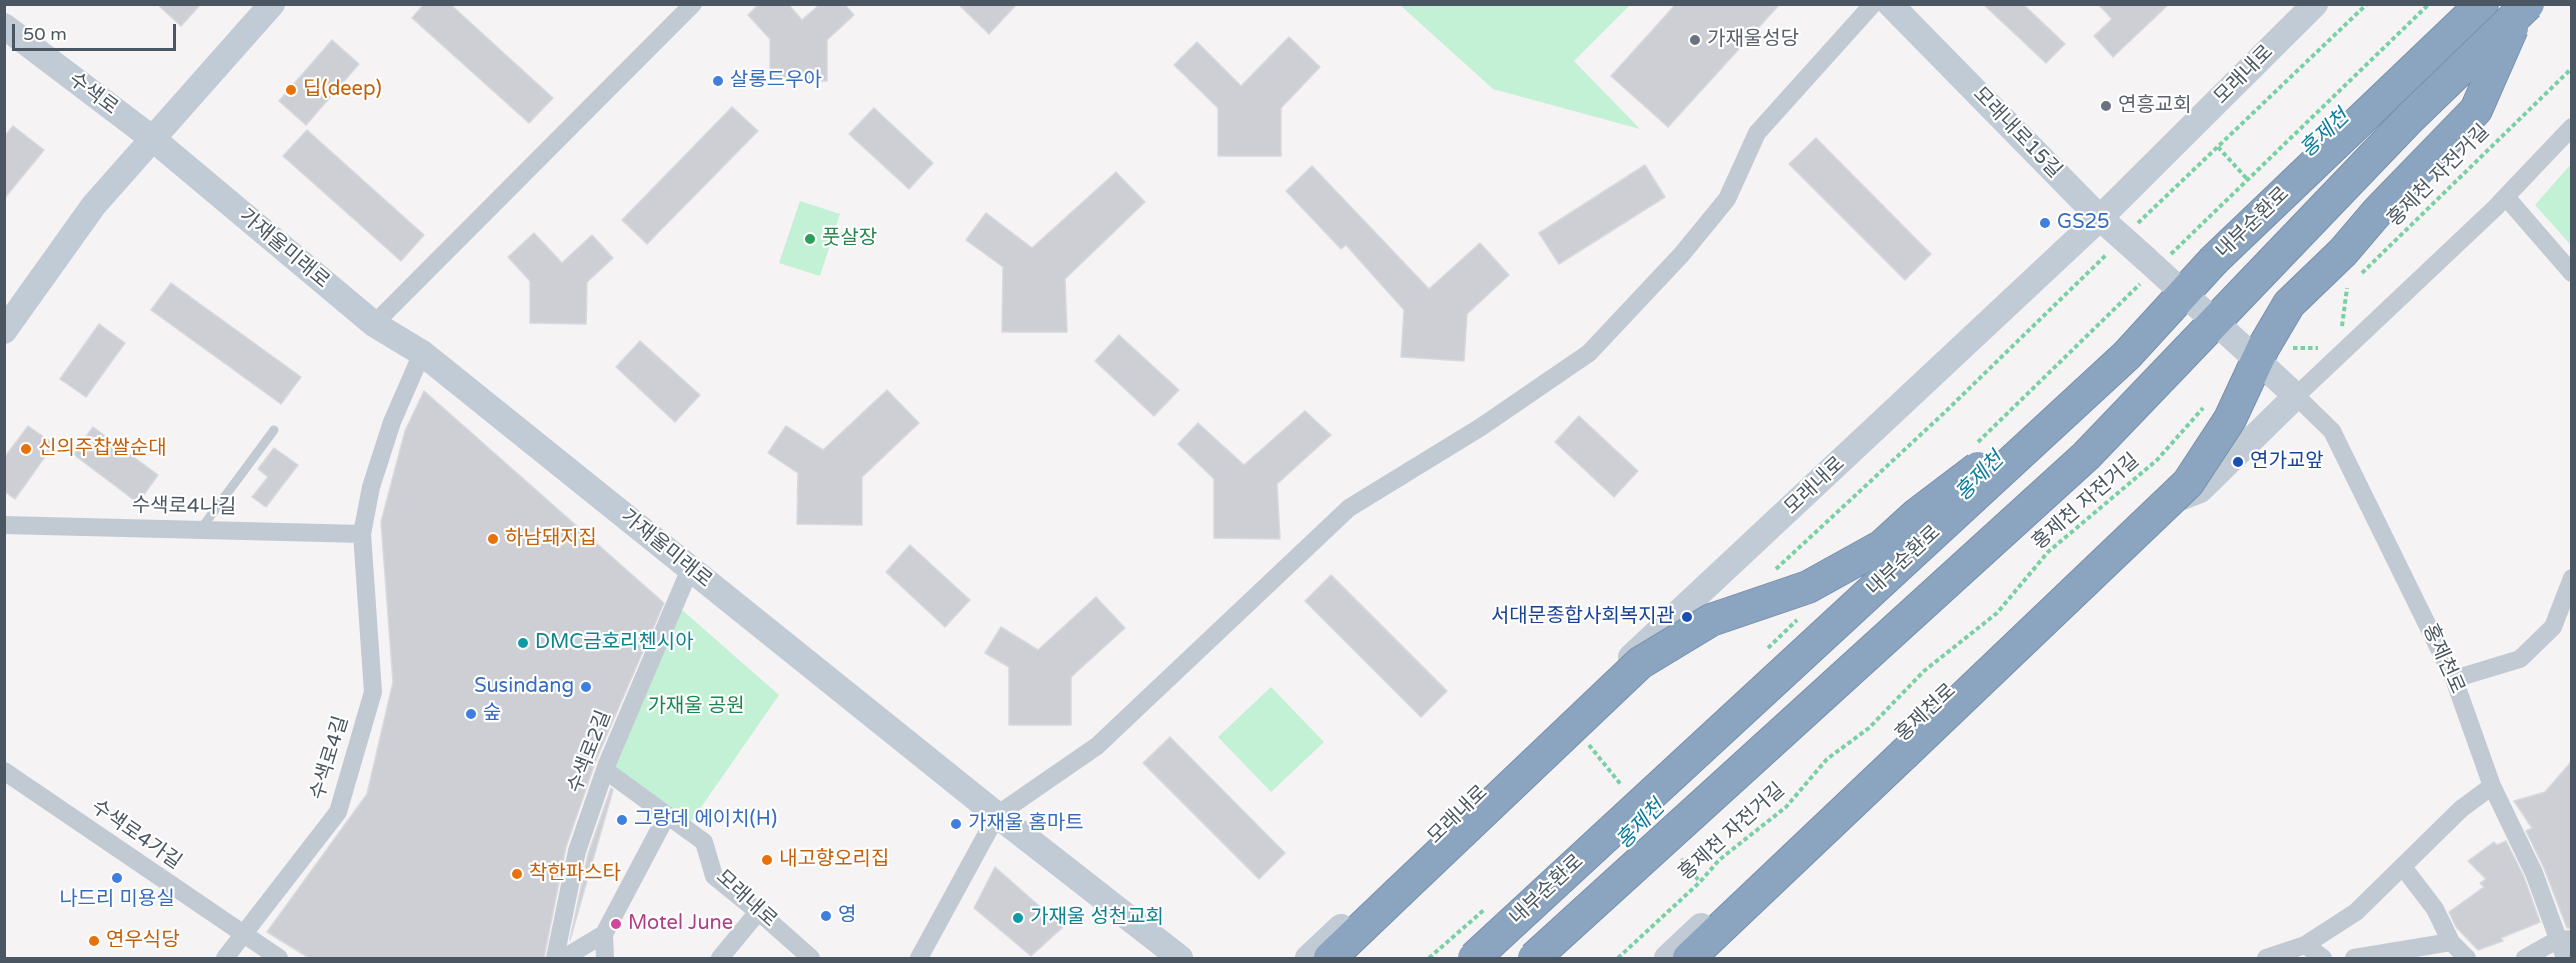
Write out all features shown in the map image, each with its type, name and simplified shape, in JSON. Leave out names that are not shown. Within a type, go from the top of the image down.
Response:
[{"type":"highway","name":"내부순환로","points":[[1474,958],[2127,355],[2214,260],[2482,4]]},
{"type":"highway","name":"내부순환로","points":[[1534,958],[2086,456],[2410,118],[2523,10]]},
{"type":"highway","points":[[1689,958],[2188,483],[2230,419],[2263,348],[2289,304],[2343,252],[2378,211],[2476,110],[2523,10]]},
{"type":"highway","points":[[1330,958],[1640,663],[1711,620],[1808,587],[1882,546],[1916,515],[2127,355]]},
{"type":"main road","points":[[4,331],[94,205],[272,4]]},
{"type":"main road","name":"모래내로15길","points":[[1890,4],[2100,218],[2296,396]]},
{"type":"main road","name":"모래내로","points":[[1308,958],[1564,714],[1646,644],[2100,218],[2315,4]]},
{"type":"main road","name":"수색로","points":[[4,26],[153,139]]},
{"type":"main road","name":"가재울미래로","points":[[153,139],[374,324],[422,353],[1180,958]]},
{"type":"main road","name":"홍제천로","points":[[1667,958],[2134,515],[2200,490],[2296,396]]},
{"type":"street","points":[[374,324],[693,4]]},
{"type":"street","points":[[919,958],[997,814],[1097,746],[1349,508],[1481,427],[1590,353],[1682,254],[1727,199],[1757,133],[1873,4]]},
{"type":"street","name":"홍제천로","points":[[2565,958],[2564,939],[2554,924],[2534,873],[2492,786],[2454,679],[2332,430],[2296,396],[2505,197],[2571,127]]},
{"type":"street","points":[[2505,197],[2571,273]]},
{"type":"street","name":"수색로4길","points":[[225,958],[338,812],[373,692],[362,534],[371,487],[392,422],[422,353]]},
{"type":"street","name":"홍제천로","points":[[1702,958],[2144,540],[2200,490]]},
{"type":"street","name":"수색로4나길","points":[[4,525],[362,534]]},
{"type":"street","name":"수색로2길","points":[[555,958],[577,851],[605,770],[690,568]]},
{"type":"street","points":[[2454,679],[2520,660],[2553,627],[2571,578]]},
{"type":"street","name":"모래내로","points":[[605,770],[704,842],[714,876],[811,958]]},
{"type":"street","name":"수색로4가길","points":[[4,771],[242,936]]},
{"type":"street","points":[[2266,958],[2305,945],[2356,912],[2461,809],[2492,786]]},
{"type":"street","points":[[605,958],[604,934],[667,815]]},
{"type":"street","points":[[2403,867],[2435,909],[2451,942],[2467,958]]},
{"type":"street","points":[[720,958],[758,912]]},
{"type":"street","points":[[564,958],[604,934]]},
{"type":"street","points":[[242,936],[279,958]]},
{"type":"street","points":[[2525,958],[2564,939]]},
{"type":"street","points":[[2354,958],[2451,942]]},
{"type":"street","points":[[2305,945],[2323,958]]},
{"type":"lane","points":[[200,530],[274,430]]},
{"type":"path","points":[[1770,574],[1944,413],[2367,4]]},
{"type":"path","name":"홍제천 자전거길","points":[[2360,276],[2571,68]]},
{"type":"path","points":[[2218,147],[2248,180]]},
{"type":"path","points":[[2338,296],[2353,282]]},
{"type":"path","name":"홍제천 자전거길","points":[[1618,958],[1700,882],[1719,860],[1786,807],[1827,759],[1869,728],[1924,671],[1997,613],[2048,552],[2157,460],[2208,402]]},
{"type":"path","points":[[1579,751],[1587,743]]},
{"type":"green space","points":[[1400,5],[1630,5],[1574,61],[1640,129],[1493,89]]},
{"type":"green space","points":[[2571,164],[2571,245],[2535,205]]},
{"type":"green space","name":"풋살장","points":[[800,201],[840,214],[820,276],[779,263]]},
{"type":"green space","name":"가재울 공원","points":[[673,602],[779,695],[686,829],[607,764]]},
{"type":"green space","points":[[1271,687],[1324,742],[1271,792],[1218,737]]},
{"type":"pier","points":[[2566,4],[2212,333],[1667,848],[1557,958],[1459,958],[1631,803],[1773,660],[1920,520],[1917,517],[2268,169],[2281,182],[2459,5]]},
{"type":"building","points":[[157,4],[201,4],[181,26]]},
{"type":"building","points":[[424,4],[450,4],[553,98],[529,123],[412,18]]},
{"type":"building","points":[[759,4],[788,4],[802,20],[820,4],[844,4],[854,15],[827,40],[827,81],[770,80],[770,39],[748,15]]},
{"type":"building","points":[[958,4],[1017,4],[989,34]]},
{"type":"building","name":"가재울성당","points":[[1676,4],[1780,4],[1668,127],[1611,76]]},
{"type":"building","points":[[1983,4],[2023,4],[2065,44],[2046,63]]},
{"type":"building","points":[[2098,4],[2169,4],[2113,57],[2094,36],[2112,19]]},
{"type":"building","points":[[1289,37],[1320,67],[1281,108],[1281,156],[1218,156],[1218,108],[1174,65],[1197,42],[1241,86]]},
{"type":"building","points":[[332,40],[359,64],[306,125],[279,101]]},
{"type":"building","points":[[732,107],[758,131],[647,244],[622,220]]},
{"type":"building","points":[[874,108],[933,163],[909,189],[849,134]]},
{"type":"building","points":[[13,126],[44,150],[4,199],[4,137]]},
{"type":"building","points":[[307,130],[424,235],[401,261],[283,156]]},
{"type":"building","points":[[1816,138],[1931,254],[1905,280],[1789,164]]},
{"type":"building","points":[[1645,165],[1665,197],[1559,264],[1539,233]]},
{"type":"building","points":[[1312,166],[1429,289],[1480,243],[1509,275],[1467,314],[1464,361],[1401,357],[1404,310],[1346,245],[1341,249],[1286,191]]},
{"type":"building","points":[[1116,172],[1145,202],[1065,279],[1067,332],[1002,332],[1003,267],[966,240],[986,213],[1032,248]]},
{"type":"building","points":[[534,233],[562,263],[592,235],[613,258],[587,282],[586,324],[530,323],[530,281],[508,257]]},
{"type":"building","points":[[171,283],[301,377],[281,404],[151,310]]},
{"type":"building","points":[[99,324],[125,343],[86,397],[60,379]]},
{"type":"building","points":[[1119,335],[1179,390],[1154,416],[1095,361]]},
{"type":"building","points":[[640,341],[700,395],[675,422],[616,367]]},
{"type":"building","points":[[887,390],[919,423],[862,477],[862,525],[797,524],[798,473],[768,453],[786,426],[823,450]]},
{"type":"building","name":"DMC금호리첸시아","points":[[424,391],[664,603],[596,760],[566,847],[544,958],[309,958],[267,932],[367,794],[393,682],[381,522],[405,431]]},
{"type":"building","points":[[1305,411],[1331,435],[1277,484],[1280,539],[1214,538],[1214,479],[1178,444],[1198,423],[1244,465]]},
{"type":"building","points":[[1579,416],[1638,471],[1614,497],[1555,442]]},
{"type":"building","points":[[28,426],[54,444],[15,499],[4,491],[4,458]]},
{"type":"building","points":[[93,427],[158,475],[138,503],[73,454]]},
{"type":"building","points":[[274,448],[298,465],[266,507],[252,497],[268,477],[258,469]]},
{"type":"building","points":[[910,545],[970,600],[945,627],[886,572]]},
{"type":"building","points":[[1331,575],[1447,691],[1421,717],[1305,601]]},
{"type":"building","points":[[1096,597],[1125,628],[1071,677],[1071,725],[1009,725],[1009,667],[985,653],[1001,627],[1038,650]]},
{"type":"building","points":[[1170,737],[1285,853],[1259,879],[1143,763]]},
{"type":"building","points":[[2571,762],[2571,928],[2567,928],[2544,868],[2526,831],[2532,828],[2514,801],[2545,792]]},
{"type":"building","points":[[611,788],[613,790],[570,940],[588,854]]},
{"type":"building","points":[[2506,841],[2524,877],[2540,922],[2501,938],[2503,941],[2478,950],[2456,927],[2449,912],[2484,887],[2480,883],[2486,879],[2468,861],[2494,842],[2497,845]]},
{"type":"building","name":"가재울 성천교회","points":[[995,867],[1063,927],[1031,956],[974,908]]},
{"type":"place","name":"가재울성당","points":[[1695,40]]},
{"type":"place","name":"살롱드우아","points":[[718,81]]},
{"type":"place","name":"딥(deep)","points":[[291,90]]},
{"type":"place","name":"연흥교회","points":[[2106,106]]},
{"type":"place","name":"GS25","points":[[2045,223]]},
{"type":"place","name":"풋살장","points":[[810,239]]},
{"type":"place","name":"신의주찹쌀순대","points":[[26,449]]},
{"type":"place","name":"연가교앞","points":[[2238,462]]},
{"type":"place","name":"하남돼지집","points":[[493,539]]},
{"type":"place","name":"서대문종합사회복지관","points":[[1687,617]]},
{"type":"place","name":"DMC금호리첸시아","points":[[523,643]]},
{"type":"place","name":"Susindang","points":[[586,687]]},
{"type":"place","name":"숲","points":[[471,714]]},
{"type":"place","name":"그랑데 에이치(H)","points":[[622,820]]},
{"type":"place","name":"가재울 홈마트","points":[[956,824]]},
{"type":"place","name":"내고향오리집","points":[[767,860]]},
{"type":"place","name":"착한파스타","points":[[517,874]]},
{"type":"place","name":"나드리 미용실","points":[[117,878]]},
{"type":"place","name":"영","points":[[826,916]]},
{"type":"place","name":"가재울 성천교회","points":[[1018,918]]},
{"type":"place","name":"Motel June","points":[[616,924]]},
{"type":"place","name":"연우식당","points":[[94,941]]},
{"type":"water label","name":"홍제천","points":[[2325,134]]},
{"type":"water label","name":"홍제천","points":[[1980,477]]},
{"type":"water label","name":"홍제천","points":[[1641,825]]}]
